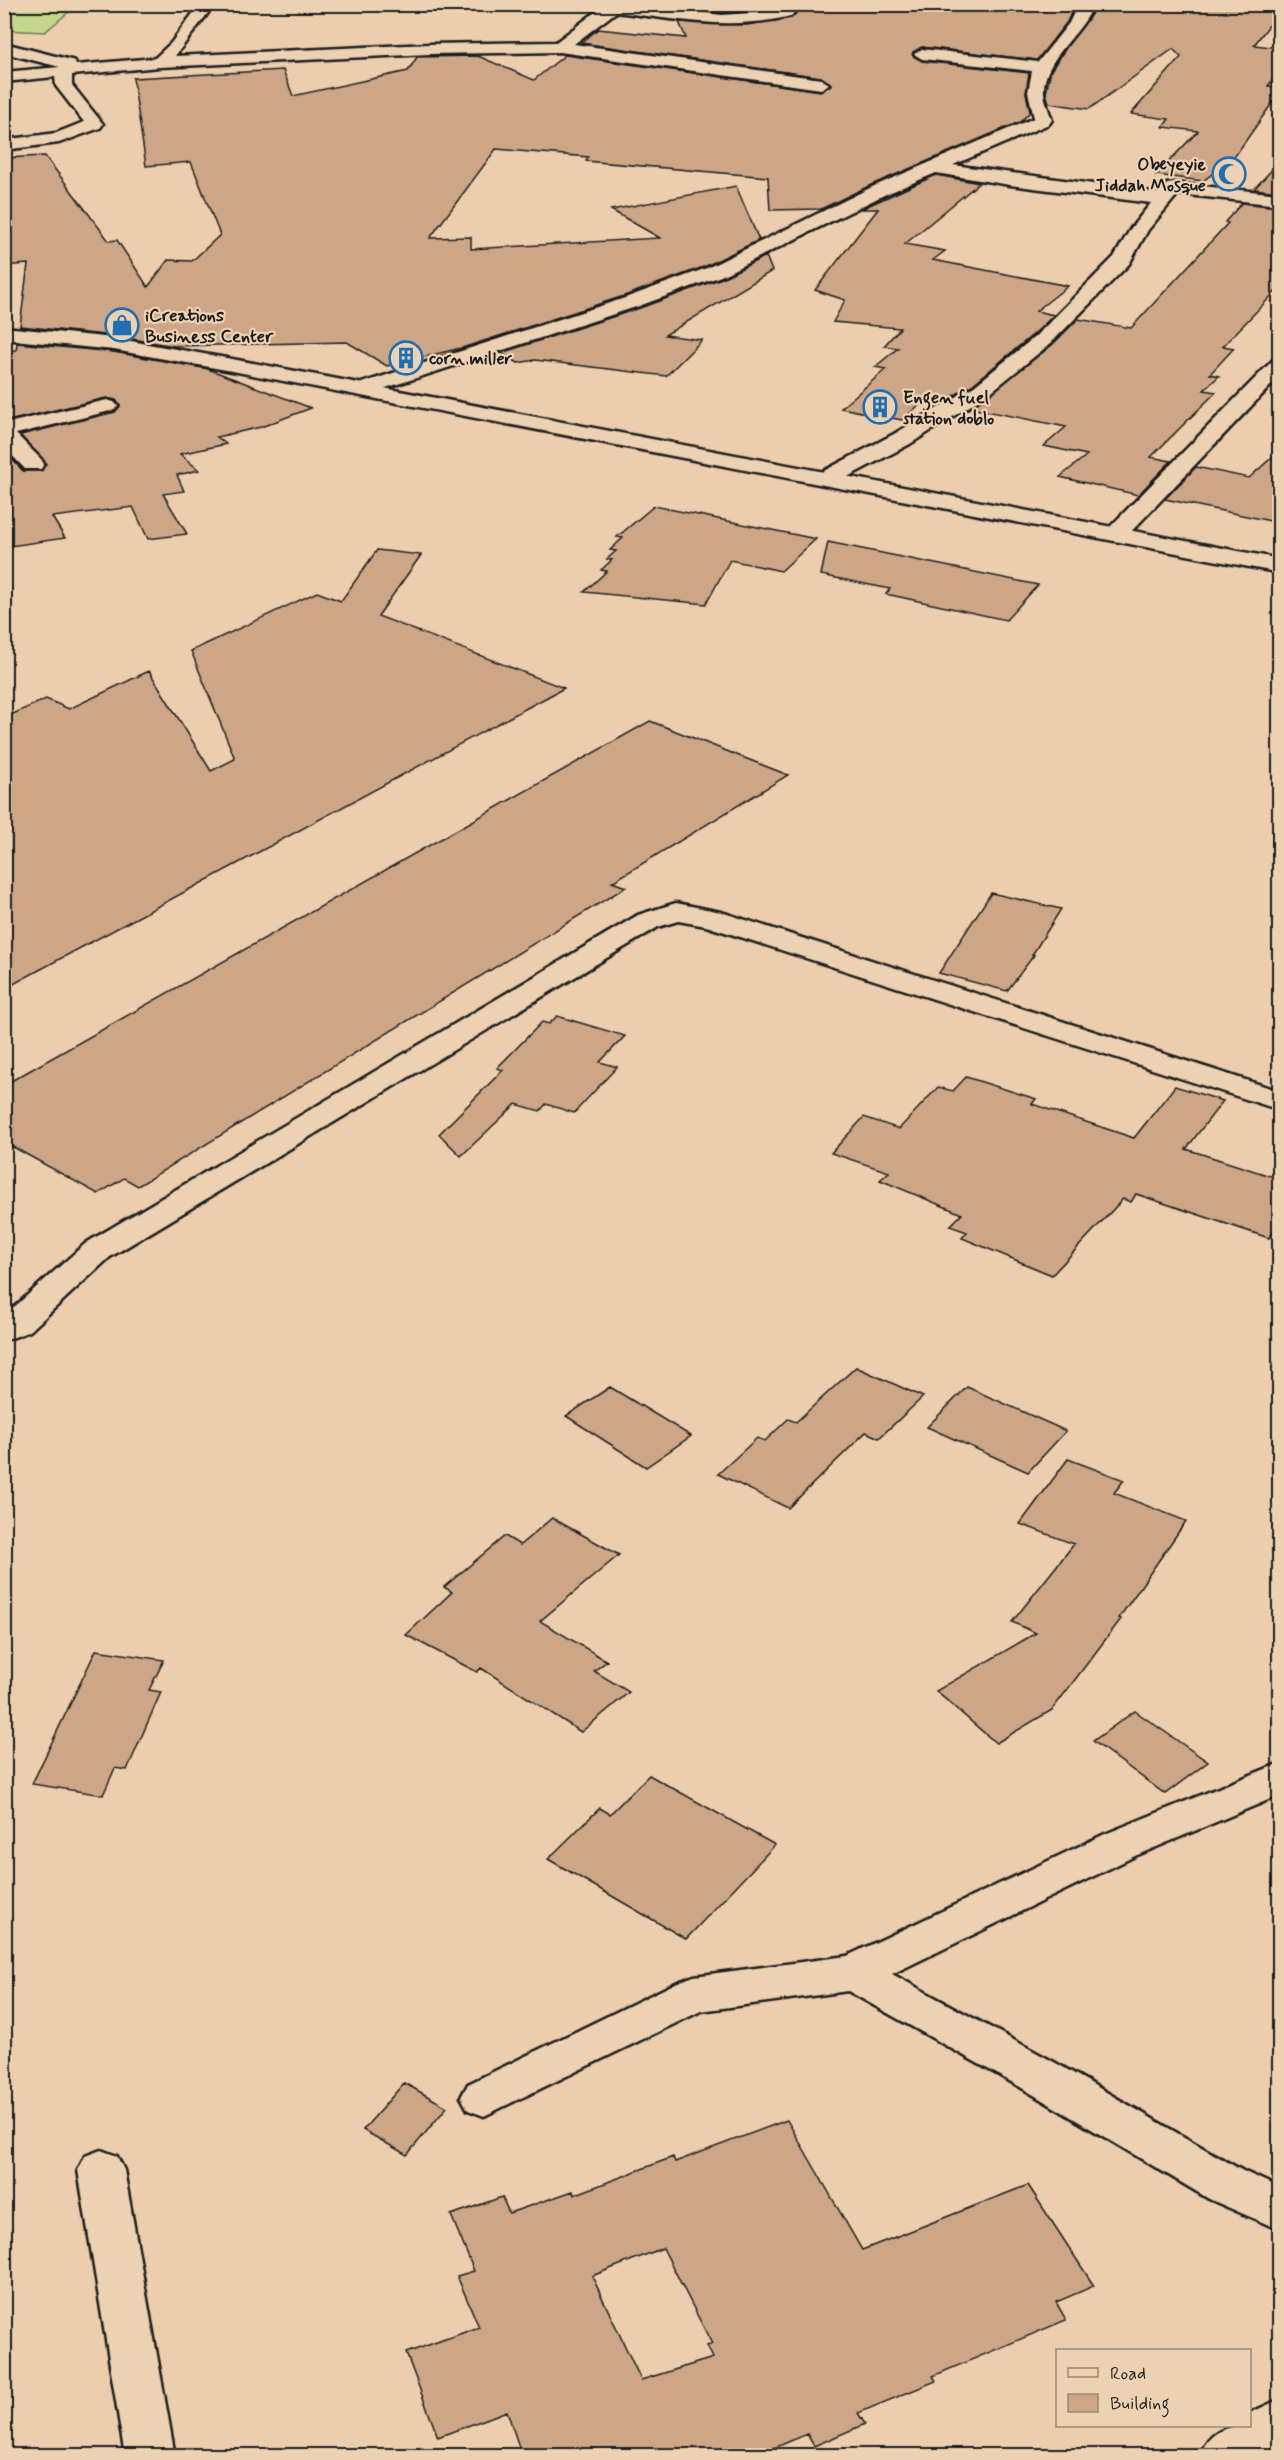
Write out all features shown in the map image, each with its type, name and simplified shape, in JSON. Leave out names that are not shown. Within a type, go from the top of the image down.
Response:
[{"type":"street","points":[[160,62],[177,46],[208,4]]},
{"type":"street","points":[[363,389],[632,302],[714,272],[878,191],[1043,120],[1035,89],[1043,67],[1077,23],[1086,4]]},
{"type":"street","points":[[560,47],[615,6],[725,20],[761,20],[786,13]]},
{"type":"street","points":[[4,77],[160,62],[429,49],[560,47],[821,84]]},
{"type":"street","points":[[4,48],[55,58],[82,69]]},
{"type":"street","points":[[922,54],[1043,67]]},
{"type":"street","points":[[4,145],[59,138],[94,124],[64,86],[63,71]]},
{"type":"street","points":[[934,167],[1010,180],[1164,199]]},
{"type":"street","points":[[828,478],[902,439],[980,391],[1044,339],[1122,260],[1140,228],[1173,188],[1280,200]]},
{"type":"street","points":[[4,333],[114,344],[363,389],[1280,567]]},
{"type":"street","points":[[1116,534],[1280,364]]},
{"type":"street","points":[[33,464],[4,433],[107,406]]},
{"type":"street","points":[[4,1330],[18,1323],[98,1250],[648,921],[676,912],[711,918],[1280,1101]]},
{"type":"street","points":[[484,2097],[694,1994],[854,1972],[1120,1845],[1280,1778]]},
{"type":"street","points":[[854,1972],[1038,2075],[1226,2185],[1280,2210]]},
{"type":"street","points":[[101,2170],[150,2456]]},
{"type":"street","points":[[1224,2456],[1280,2422]]},
{"type":"green space","points":[[4,5],[77,5],[45,32],[5,30]]},
{"type":"building","points":[[672,4],[1075,4],[1067,22],[1037,60],[922,47],[913,52],[913,56],[922,61],[1029,73],[1026,93],[1030,112],[1020,122],[871,185],[821,209],[770,210],[768,177],[586,161],[588,157],[496,149],[430,238],[471,237],[471,249],[660,238],[611,210],[736,186],[759,240],[706,266],[624,296],[465,347],[387,366],[347,342],[174,346],[114,336],[20,326],[28,264],[4,266],[4,158],[45,156],[109,241],[117,240],[148,287],[168,260],[192,261],[220,235],[191,162],[146,166],[133,78],[283,70],[293,96],[408,71],[417,57],[478,56],[534,80],[565,55],[821,91],[831,85],[821,77],[581,43],[598,29],[686,38],[679,22],[747,25],[791,18],[796,13],[791,8],[722,13]]},
{"type":"building","points":[[1096,4],[1280,4],[1280,11],[1254,45],[1280,48],[1280,70],[1268,86],[1280,88],[1280,92],[1235,156],[1203,181],[1156,175],[1198,131],[1163,127],[1169,119],[1131,114],[1181,57],[1173,49],[1089,109],[1049,103],[1046,93],[1051,70]]},
{"type":"building","points":[[1280,161],[1280,192],[1254,189]]},
{"type":"building","points":[[936,175],[979,183],[905,244],[945,251],[933,260],[1068,286],[1036,311],[1054,315],[1035,333],[972,385],[943,402],[926,399],[902,420],[841,408],[886,369],[875,367],[898,348],[884,346],[900,328],[833,322],[845,300],[815,290],[878,209],[861,209]]},
{"type":"building","points":[[1242,203],[1280,207],[1280,287],[1223,346],[1234,348],[1210,374],[1219,376],[1204,390],[1216,392],[1151,457],[1171,461],[1138,495],[1060,477],[1087,455],[1044,446],[1066,427],[971,408],[1052,345],[1078,319],[1131,328],[1228,223],[1225,222]]},
{"type":"building","points":[[766,256],[772,271],[665,335],[702,340],[666,376],[535,360],[518,363],[501,353],[640,308],[722,278]]},
{"type":"building","points":[[17,343],[114,352],[208,369],[311,408],[261,427],[217,437],[226,444],[180,454],[199,470],[177,475],[184,491],[163,494],[187,534],[148,539],[133,507],[52,517],[65,538],[4,547],[4,451],[23,471],[41,471],[46,463],[20,435],[115,412],[120,406],[116,400],[106,398],[4,422],[4,351],[16,350]]},
{"type":"building","points":[[1280,450],[1280,523],[1165,499],[1196,467],[1249,478]]},
{"type":"building","points":[[654,506],[816,539],[781,571],[730,560],[706,604],[584,592],[607,571],[601,570],[612,560],[607,559],[616,551],[610,550],[623,538],[617,537]]},
{"type":"building","points":[[828,542],[1038,585],[1006,620],[886,594],[890,589],[821,575]]},
{"type":"building","points":[[377,550],[421,555],[378,616],[564,688],[4,989],[4,718],[46,699],[69,709],[149,671],[211,771],[235,759],[191,651],[317,592],[341,601]]},
{"type":"building","points":[[650,721],[788,775],[612,882],[626,887],[138,1186],[124,1178],[98,1194],[4,1142],[4,1085]]},
{"type":"building","points":[[991,893],[1061,909],[1032,955],[1034,955],[1007,991],[939,973]]},
{"type":"building","points":[[557,1016],[625,1036],[600,1062],[617,1067],[574,1113],[546,1104],[540,1111],[516,1104],[461,1156],[439,1134],[503,1070],[497,1068],[542,1022],[549,1024]]},
{"type":"building","points":[[966,1077],[1036,1099],[1032,1104],[1134,1138],[1175,1086],[1223,1101],[1186,1149],[1280,1179],[1280,1224],[1269,1238],[1136,1194],[1131,1202],[1123,1199],[1052,1275],[962,1238],[967,1232],[950,1226],[962,1214],[880,1180],[889,1172],[831,1153],[864,1117],[899,1129],[938,1087],[953,1091]]},
{"type":"building","points":[[856,1367],[923,1397],[879,1438],[866,1432],[788,1508],[718,1474],[757,1438],[765,1441],[788,1419],[796,1422]]},
{"type":"building","points":[[610,1387],[691,1436],[646,1467],[566,1416]]},
{"type":"building","points":[[967,1387],[1066,1431],[1028,1472],[927,1427]]},
{"type":"building","points":[[1068,1459],[1124,1480],[1114,1493],[1186,1521],[1119,1618],[1121,1619],[1052,1710],[996,1743],[936,1691],[1036,1633],[1012,1622],[1074,1544],[1020,1524]]},
{"type":"building","points":[[552,1518],[619,1555],[540,1621],[607,1661],[594,1671],[629,1692],[581,1732],[481,1668],[477,1672],[406,1635],[452,1592],[444,1587],[505,1536],[520,1545]]},
{"type":"building","points":[[96,1650],[164,1660],[149,1690],[161,1692],[127,1770],[115,1768],[103,1795],[32,1784]]},
{"type":"building","points":[[1135,1711],[1208,1762],[1165,1794],[1093,1741]]},
{"type":"building","points":[[649,1775],[775,1845],[686,1939],[548,1859],[600,1808],[610,1814]]},
{"type":"building","points":[[404,2083],[447,2107],[407,2155],[363,2130]]},
{"type":"building","points":[[787,2120],[862,2250],[1028,2185],[1094,2286],[1056,2302],[1066,2320],[933,2376],[936,2381],[858,2413],[865,2424],[814,2446],[807,2434],[755,2456],[522,2456],[507,2411],[438,2437],[406,2353],[479,2327],[457,2276],[474,2271],[451,2215],[502,2197],[509,2213],[573,2191],[574,2195],[673,2157],[675,2162]],"holes":[[[663,2248],[712,2344],[707,2346],[713,2358],[641,2380],[592,2276]]]},
{"type":"place","name":"Obeyeyie Jiddah Mosque","points":[[1229,174]]},
{"type":"place","name":"iCreations Business Center","points":[[122,325]]},
{"type":"place","name":"corn miller","points":[[406,358]]},
{"type":"place","name":"Engen fuel station doblo","points":[[880,407]]}]
